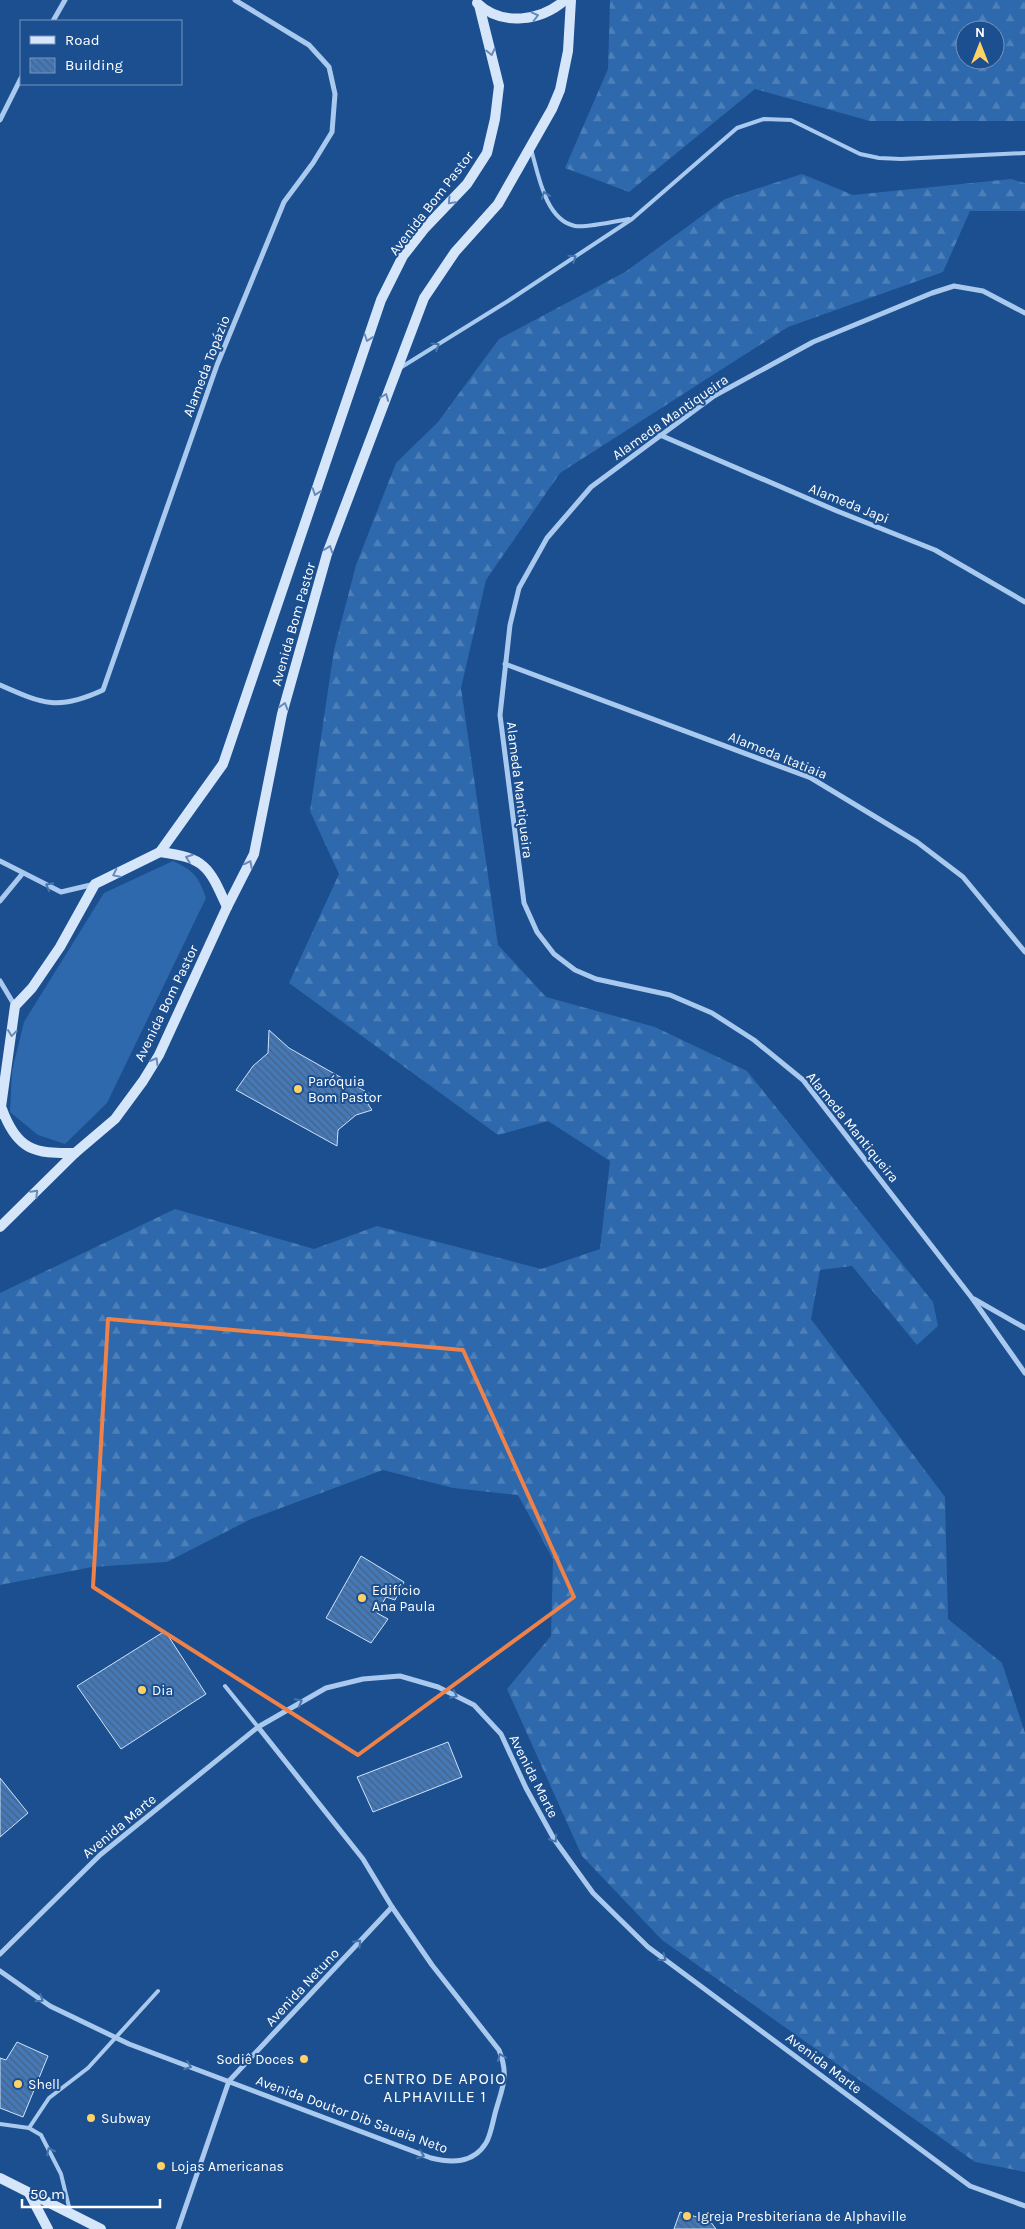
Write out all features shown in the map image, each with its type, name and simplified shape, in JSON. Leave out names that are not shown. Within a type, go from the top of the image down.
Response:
[{"type":"street","points":[[54,20],[65,0]]},
{"type":"street","name":"Alameda Topázio","points":[[0,686],[40,702],[68,704],[83,700],[102,690],[217,365],[284,202],[313,163],[332,132],[335,94],[329,67],[309,45],[235,0]]},
{"type":"street","points":[[477,2],[496,15],[516,19],[536,18],[554,10],[565,0]]},
{"type":"street","name":"Avenida Bom Pastor","points":[[0,1227],[75,1153],[115,1119],[143,1081],[159,1055],[227,907],[254,854],[282,714],[327,554],[424,298],[455,252],[498,204],[532,149],[560,90],[568,51],[571,0]]},
{"type":"street","name":"Avenida Bom Pastor","points":[[95,884],[160,852],[223,764],[381,300],[403,256],[425,228],[467,184],[487,153],[495,120],[498,86],[477,2]]},
{"type":"street","points":[[0,120],[2,108],[20,80]]},
{"type":"street","name":"Alameda Mantiqueira","points":[[1025,313],[983,291],[954,286],[932,293],[813,342],[714,396],[591,487],[547,538],[519,588],[510,625],[500,715],[505,770],[524,903],[537,932],[554,954],[574,970],[596,978],[670,995],[712,1013],[754,1040],[803,1080],[972,1298],[1025,1374]]},
{"type":"street","name":"Alameda Japi","points":[[660,436],[837,511],[935,550],[1025,602]]},
{"type":"street","name":"Alameda Itatiaia","points":[[505,664],[810,778],[917,842],[963,877],[1025,952]]},
{"type":"street","points":[[160,852],[184,855],[198,861],[212,874],[227,907]]},
{"type":"street","points":[[0,861],[60,892],[95,884]]},
{"type":"street","points":[[0,901],[23,873]]},
{"type":"street","points":[[75,1153],[45,1154],[22,1143],[9,1129],[1,1112],[15,1006],[32,988],[60,947],[95,884]]},
{"type":"street","points":[[0,981],[15,1006]]},
{"type":"street","points":[[972,1298],[1025,1328]]},
{"type":"street","name":"Avenida Marte","points":[[0,1954],[100,1855],[258,1727],[326,1688],[363,1680],[400,1676],[438,1687],[474,1705],[501,1734],[526,1788],[554,1840],[593,1893],[648,1947],[970,2186],[1025,2206]]},
{"type":"street","name":"Avenida Doutor Dib Sauaia Neto","points":[[0,1971],[50,2006],[114,2037],[229,2081],[431,2158],[448,2162],[462,2161],[477,2153],[486,2143],[506,2077],[505,2064],[499,2050],[432,1965],[392,1907],[363,1859],[258,1727]]},
{"type":"street","name":"Avenida Netuno","points":[[229,2081],[392,1907]]},
{"type":"street","points":[[178,2229],[229,2081]]},
{"type":"street","points":[[0,2178],[101,2229]]},
{"type":"street","points":[[29,2193],[48,2229]]},
{"type":"lane","points":[[395,371],[508,301],[632,219],[737,128],[764,119],[790,120],[860,154],[879,158],[901,159],[1025,153]]},
{"type":"lane","points":[[532,149],[546,200],[558,216],[575,226],[632,219]]},
{"type":"lane","points":[[225,1686],[258,1727]]},
{"type":"lane","points":[[29,2128],[49,2098],[88,2068],[114,2037],[158,1991]]},
{"type":"lane","points":[[0,2124],[29,2128],[41,2135],[61,2174],[71,2213]]},
{"type":"highlighted area","points":[[108,1319],[463,1350],[574,1597],[358,1755],[93,1587]]},
{"type":"green space","points":[[610,0],[1025,0],[1025,121],[870,121],[755,89],[629,192],[565,168],[608,69]]},
{"type":"green space","points":[[802,174],[853,195],[1011,179],[1025,183],[1025,211],[970,211],[943,272],[788,327],[560,473],[486,580],[461,688],[498,945],[546,997],[655,1027],[747,1071],[933,1302],[938,1326],[917,1345],[852,1266],[820,1270],[811,1319],[945,1497],[948,1619],[1002,1663],[1025,1733],[1025,2172],[975,2162],[662,1940],[582,1856],[507,1689],[551,1636],[553,1559],[518,1495],[453,1488],[383,1470],[251,1519],[167,1562],[92,1567],[0,1585],[0,1293],[175,1209],[314,1249],[377,1226],[541,1269],[600,1249],[610,1161],[548,1121],[498,1135],[289,983],[339,874],[310,811],[334,650],[356,565],[396,463],[438,422],[499,339],[625,272],[725,199]]},
{"type":"green space","points":[[173,861],[191,871],[198,879],[206,898],[107,1103],[65,1144],[38,1135],[10,1112],[12,1071],[24,1022],[104,893]]},
{"type":"building","name":"Paróquia Bom Pastor","points":[[269,1030],[289,1048],[370,1094],[368,1104],[372,1110],[356,1115],[338,1130],[337,1146],[236,1090],[253,1066],[268,1053]]},
{"type":"building","name":"Edifício Ana Paula","points":[[361,1556],[404,1582],[395,1600],[386,1597],[377,1613],[388,1619],[371,1643],[326,1618]]},
{"type":"building","name":"Dia","points":[[165,1631],[206,1694],[121,1749],[77,1686]]},
{"type":"building","points":[[448,1742],[462,1777],[373,1812],[357,1777]]},
{"type":"building","points":[[0,1778],[28,1813],[0,1837]]},
{"type":"building","name":"Shell","points":[[17,2042],[48,2056],[23,2117],[0,2108],[0,2058],[6,2060]]},
{"type":"building","name":"Igreja Presbiteriana de Alphaville","points":[[680,2212],[710,2221],[716,2229],[674,2229]]},
{"type":"place","name":"Paróquia Bom Pastor","points":[[298,1089]]},
{"type":"place","name":"Edifício Ana Paula","points":[[362,1598]]},
{"type":"place","name":"Dia","points":[[142,1690]]},
{"type":"place","name":"Sodiê Doces","points":[[304,2059]]},
{"type":"place","name":"Shell","points":[[18,2084]]},
{"type":"place","name":"Subway","points":[[91,2118]]},
{"type":"place","name":"Lojas Americanas","points":[[161,2166]]},
{"type":"place","name":"Igreja Presbiteriana de Alphaville","points":[[687,2216]]},
{"type":"district","name":"CENTRO DE APOIO ALPHAVILLE 1","points":[[435,2087]]}]
